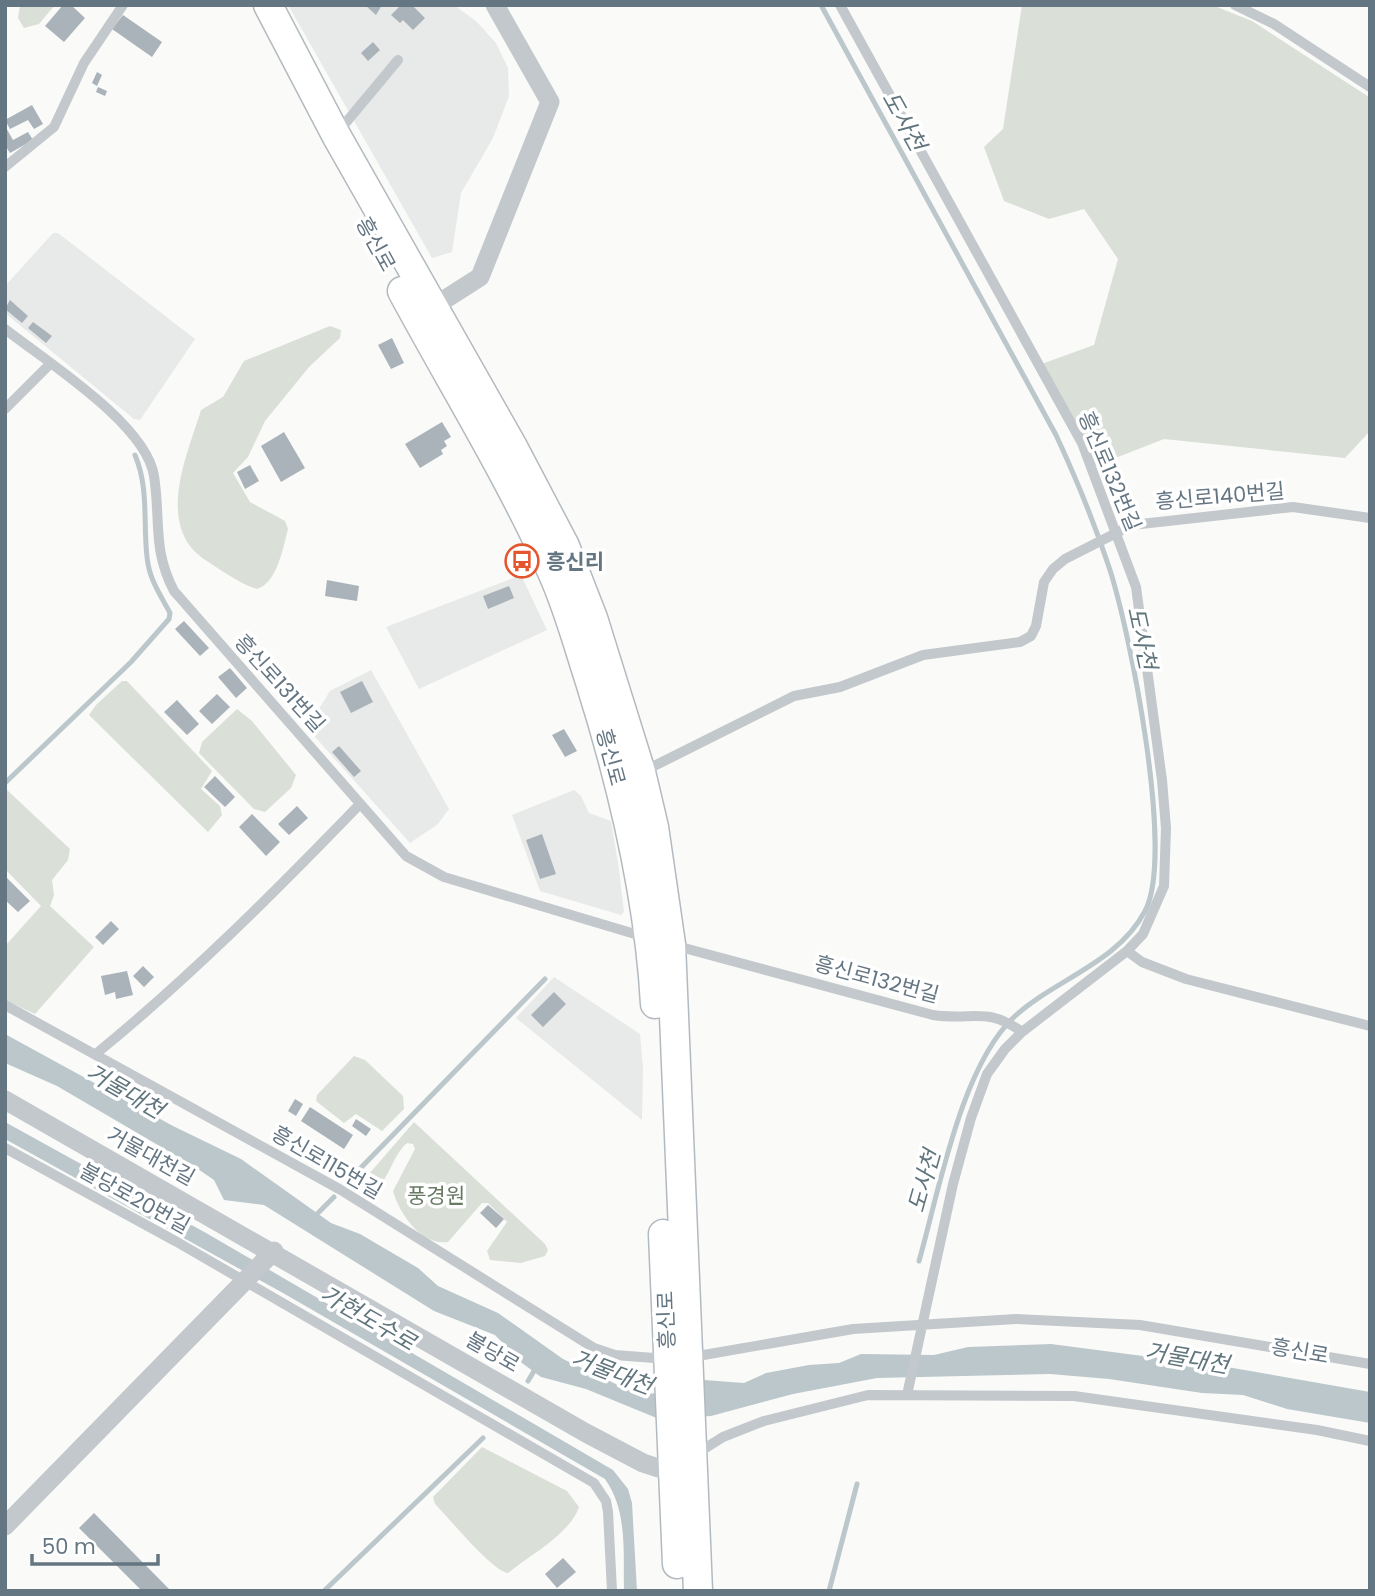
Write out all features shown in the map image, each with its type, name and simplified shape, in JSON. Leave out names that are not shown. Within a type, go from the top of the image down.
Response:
[{"type":"main road","name":"흥신로","points":[[248,5],[539,544],[629,775],[654,827],[678,1363],[698,1591]]},
{"type":"main road","name":"흥신로","points":[[268,5],[335,135],[565,546],[603,649],[629,775]]},
{"type":"main road","name":"흥신로","points":[[678,1591],[685,1458]]},
{"type":"street","points":[[433,307],[480,277],[550,102],[495,5]]},
{"type":"street","name":"거물대천길","points":[[5,1100],[274,1251]]},
{"type":"street","points":[[5,1527],[246,1283],[274,1251]]},
{"type":"street","name":"불당로","points":[[274,1251],[586,1433],[643,1463],[685,1458]]},
{"type":"lane","points":[[5,167],[54,127],[84,63],[123,5]]},
{"type":"lane","name":"흥신로132번길","points":[[660,941],[933,1015],[953,1018],[985,1014],[1000,1017],[1019,1030],[1127,951],[1143,934],[1164,886],[1166,828],[1136,587],[1111,535],[1082,443],[840,5]]},
{"type":"lane","points":[[1235,5],[1275,24],[1370,87]]},
{"type":"lane","points":[[335,135],[397,60]]},
{"type":"lane","name":"흥신로131번길","points":[[5,329],[114,416],[141,442],[154,476],[162,567],[174,591],[406,856],[444,877],[660,941]]},
{"type":"lane","points":[[5,408],[50,364]]},
{"type":"lane","name":"흥신로140번길","points":[[629,775],[794,695],[840,687],[923,655],[1020,642],[1031,636],[1044,582],[1053,569],[1111,535],[1146,522],[1183,522],[1268,509],[1293,508],[1370,518]]},
{"type":"lane","points":[[97,1053],[159,1001],[285,882],[360,804]]},
{"type":"lane","points":[[1127,951],[1142,962],[1186,979],[1370,1026]]},
{"type":"lane","name":"흥신로115번길","points":[[5,1005],[97,1053],[341,1190],[594,1348],[615,1355],[678,1363]]},
{"type":"lane","points":[[908,1390],[953,1184],[978,1094],[1004,1049],[1019,1030]]},
{"type":"lane","name":"불당로20번길","points":[[5,1148],[594,1483],[606,1501],[608,1512],[612,1591]]},
{"type":"lane","name":"흥신로","points":[[678,1363],[852,1329],[1016,1319],[1140,1325],[1370,1364]]},
{"type":"lane","points":[[685,1458],[723,1437],[764,1421],[868,1395],[908,1390],[1074,1396],[1284,1425],[1370,1441]]},
{"type":"shaded area","points":[[288,5],[454,5],[476,21],[496,43],[508,68],[509,96],[493,138],[461,193],[452,252],[432,258]]},
{"type":"shaded area","points":[[53,233],[58,233],[195,339],[140,420],[134,419],[5,313],[5,286]]},
{"type":"shaded area","points":[[521,575],[547,630],[419,689],[386,627]]},
{"type":"shaded area","points":[[371,670],[449,809],[438,824],[410,843],[307,728],[330,691]]},
{"type":"shaded area","points":[[574,790],[581,796],[589,813],[611,821],[624,912],[621,915],[540,891],[512,815]]},
{"type":"shaded area","points":[[554,977],[640,1034],[643,1068],[642,1120],[516,1018]]},
{"type":"shaded area","points":[[5,1034],[173,1126],[241,1159],[331,1223],[360,1234],[418,1268],[438,1286],[498,1313],[563,1359],[639,1395],[681,1390],[704,1380],[744,1383],[766,1373],[839,1363],[861,1354],[934,1355],[968,1347],[1051,1344],[1227,1367],[1370,1392],[1370,1423],[1287,1409],[1243,1395],[1202,1393],[1109,1379],[1050,1374],[877,1378],[793,1394],[711,1416],[659,1419],[586,1389],[541,1377],[522,1363],[495,1335],[434,1311],[264,1205],[224,1200],[214,1180],[192,1165],[57,1086],[5,1063]]},
{"type":"shaded area","points":[[5,1122],[206,1233],[613,1470],[628,1489],[632,1503],[637,1591],[624,1591],[621,1518],[618,1505],[605,1479],[283,1293],[5,1139]]},
{"type":"green space","points":[[20,5],[55,5],[39,24],[24,28],[18,18]]},
{"type":"green space","points":[[1022,5],[1212,5],[1252,21],[1369,97],[1370,431],[1345,458],[1164,439],[1095,466],[1036,366],[1094,345],[1118,259],[1084,209],[1049,219],[1004,201],[984,147],[1003,129]]},
{"type":"green space","points":[[330,326],[341,330],[340,338],[309,367],[265,421],[248,457],[233,473],[250,502],[285,521],[288,529],[270,580],[257,589],[219,569],[190,546],[182,531],[178,514],[180,479],[201,410],[223,397],[244,361]]},
{"type":"green space","points":[[122,681],[127,681],[212,771],[201,789],[220,806],[222,815],[208,832],[89,715]]},
{"type":"green space","points":[[237,709],[252,721],[296,775],[291,788],[265,812],[254,809],[199,753],[202,742]]},
{"type":"green space","points":[[7,790],[70,849],[68,860],[52,880],[54,895],[50,906],[94,947],[35,1014],[5,1000],[5,946],[41,906],[5,869]]},
{"type":"green space","points":[[354,1056],[365,1060],[403,1096],[404,1109],[382,1131],[356,1114],[344,1123],[316,1101],[317,1095]]},
{"type":"green space","name":"풍경원","points":[[414,1122],[545,1244],[548,1250],[545,1256],[521,1263],[490,1260],[487,1251],[507,1222],[488,1203],[482,1203],[448,1242],[438,1242],[420,1233],[400,1209],[393,1191],[415,1149],[413,1144],[407,1143],[401,1149],[385,1179],[374,1191],[366,1196],[360,1194],[358,1189],[362,1182]]},
{"type":"green space","points":[[482,1447],[567,1491],[579,1507],[558,1535],[508,1573],[482,1554],[435,1504],[433,1497]]},
{"type":"building","points":[[63,5],[71,5],[85,18],[64,42],[45,26]]},
{"type":"building","points":[[365,5],[382,5],[376,15]]},
{"type":"building","points":[[401,5],[412,5],[425,18],[413,30],[403,20],[400,23],[391,15]]},
{"type":"building","points":[[123,15],[162,42],[152,57],[112,29]]},
{"type":"building","points":[[373,42],[380,50],[368,61],[361,53]]},
{"type":"building","points":[[97,72],[102,75],[97,86],[92,83]]},
{"type":"building","points":[[98,87],[107,91],[105,96],[96,92]]},
{"type":"building","points":[[32,105],[43,124],[34,129],[28,120],[10,129],[5,120]]},
{"type":"building","points":[[5,126],[13,140],[28,132],[33,140],[10,153],[5,145]]},
{"type":"building","points":[[10,300],[28,316],[22,323],[5,309]]},
{"type":"building","points":[[33,322],[52,336],[46,343],[28,328]]},
{"type":"building","points":[[392,338],[404,363],[391,369],[378,345]]},
{"type":"building","points":[[442,422],[451,437],[444,441],[447,446],[441,450],[443,454],[420,468],[405,444]]},
{"type":"building","points":[[284,432],[305,468],[281,482],[261,446]]},
{"type":"building","points":[[250,465],[259,481],[245,489],[237,472]]},
{"type":"building","points":[[327,580],[359,586],[357,601],[325,596]]},
{"type":"building","points":[[509,586],[514,598],[488,609],[483,596]]},
{"type":"building","points":[[184,621],[209,648],[200,656],[175,629]]},
{"type":"building","points":[[230,668],[247,688],[236,698],[218,677]]},
{"type":"building","points":[[362,681],[373,702],[351,713],[340,692]]},
{"type":"building","points":[[217,694],[230,707],[212,724],[199,711]]},
{"type":"building","points":[[177,700],[199,724],[187,735],[164,712]]},
{"type":"building","points":[[564,729],[577,751],[565,757],[552,735]]},
{"type":"building","points":[[339,746],[361,771],[354,777],[332,752]]},
{"type":"building","points":[[215,776],[235,797],[225,807],[204,787]]},
{"type":"building","points":[[297,806],[308,818],[289,835],[278,824]]},
{"type":"building","points":[[252,814],[280,842],[266,856],[239,827]]},
{"type":"building","points":[[542,834],[556,874],[540,879],[526,840]]},
{"type":"building","points":[[5,876],[30,901],[18,912],[5,900]]},
{"type":"building","points":[[111,921],[119,929],[103,945],[95,937]]},
{"type":"building","points":[[143,966],[154,977],[144,987],[133,976]]},
{"type":"building","points":[[127,971],[133,995],[116,999],[115,992],[105,995],[101,976]]},
{"type":"building","points":[[554,992],[566,1004],[543,1027],[531,1015]]},
{"type":"building","points":[[295,1099],[303,1104],[296,1116],[288,1111]]},
{"type":"building","points":[[310,1107],[353,1135],[344,1149],[301,1121]]},
{"type":"building","points":[[356,1119],[371,1129],[366,1136],[352,1126]]},
{"type":"building","points":[[488,1205],[504,1219],[496,1228],[480,1213]]},
{"type":"building","points":[[94,1513],[171,1591],[142,1591],[79,1528]]},
{"type":"building","points":[[563,1558],[576,1572],[557,1588],[545,1574]]},
{"type":"waterway","name":"도사천","points":[[821,5],[1056,435],[1078,484],[1118,598],[1138,689],[1152,794],[1155,843],[1153,883],[1145,911],[1119,944],[1030,1004],[1014,1017],[996,1039],[980,1066],[954,1132],[919,1261]]},
{"type":"waterway","points":[[5,783],[131,662],[169,619],[170,613],[148,565],[144,493],[135,455]]},
{"type":"waterway","points":[[346,1183],[545,979]]},
{"type":"waterway","points":[[314,1217],[334,1197]]},
{"type":"waterway","points":[[528,1381],[537,1366]]},
{"type":"waterway","points":[[324,1591],[483,1438]]},
{"type":"waterway","name":"도사천","points":[[829,1591],[857,1484]]},
{"type":"place","name":"흥신리","points":[[522,561]]},
{"type":"water label","name":"거물대천","points":[[125,1091]]},
{"type":"water label","name":"가현도수로","points":[[368,1318]]},
{"type":"water label","name":"거물대천","points":[[1187,1358]]},
{"type":"water label","name":"거물대천","points":[[612,1372]]}]
